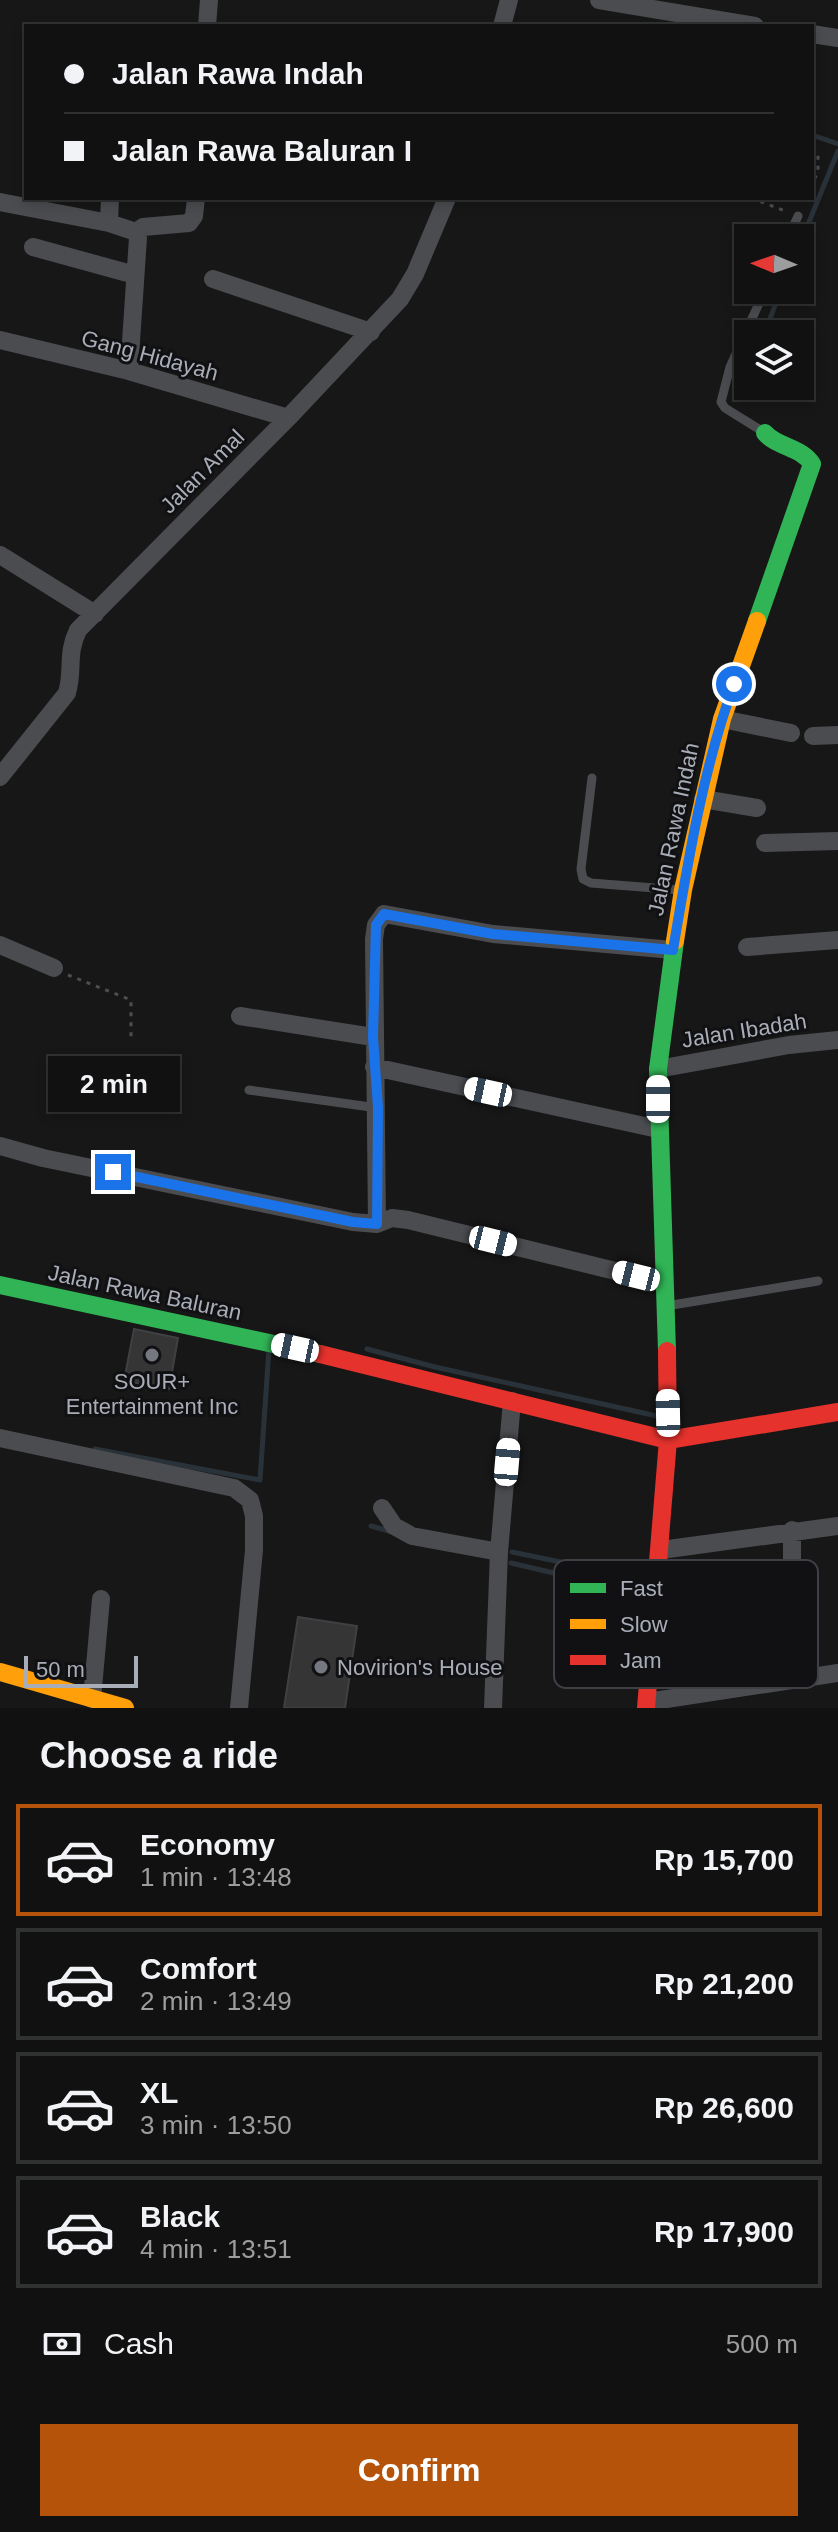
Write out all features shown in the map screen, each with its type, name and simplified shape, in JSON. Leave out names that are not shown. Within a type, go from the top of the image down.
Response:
[{"type":"street","points":[[207,24],[209,0]]},
{"type":"street","points":[[503,24],[509,0]]},
{"type":"street","points":[[599,0],[743,24]]},
{"type":"street","points":[[814,34],[838,38]]},
{"type":"street","points":[[109,223],[110,200]]},
{"type":"street","points":[[136,232],[143,227],[189,223],[194,216],[196,200]]},
{"type":"street","name":"Jalan Amal","points":[[0,777],[67,693],[71,678],[70,647],[78,630],[288,418],[400,299],[415,274],[446,200]]},
{"type":"street","points":[[0,202],[109,223],[136,232]]},
{"type":"street","points":[[129,371],[136,232]]},
{"type":"street","points":[[33,247],[135,275]]},
{"type":"street","points":[[213,279],[371,332]]},
{"type":"street","name":"Gang Hidayah","points":[[0,340],[129,371],[288,418]]},
{"type":"street","name":"Jalan Rawa Indah","points":[[660,1560],[668,1440],[658,1069],[673,950],[683,890],[722,719],[812,464],[809,458],[773,442],[765,433]]},
{"type":"street","points":[[0,555],[95,614]]},
{"type":"street","points":[[722,719],[791,733]]},
{"type":"street","points":[[813,736],[838,735]]},
{"type":"street","points":[[703,799],[757,808]]},
{"type":"street","points":[[765,843],[838,841]]},
{"type":"street","points":[[377,1224],[374,939],[376,925],[384,914],[493,934],[673,950]]},
{"type":"street","points":[[747,947],[838,940]]},
{"type":"street","points":[[0,945],[54,968]]},
{"type":"street","points":[[240,1016],[373,1037]]},
{"type":"street","name":"Jalan Ibadah","points":[[658,1069],[789,1045],[838,1040]]},
{"type":"street","points":[[374,1067],[658,1129]]},
{"type":"street","points":[[0,1146],[43,1158],[353,1222],[377,1224],[392,1218],[408,1220],[664,1283]]},
{"type":"street","name":"Jalan Rawa Baluran","points":[[0,1285],[295,1348],[668,1440]]},
{"type":"street","points":[[493,1708],[499,1552],[512,1401]]},
{"type":"street","points":[[668,1440],[838,1412]]},
{"type":"street","points":[[0,1438],[234,1488],[250,1500],[254,1516],[254,1550],[239,1708]]},
{"type":"street","points":[[382,1508],[394,1526],[412,1536],[499,1552]]},
{"type":"street","points":[[661,1550],[838,1526]]},
{"type":"street","points":[[792,1530],[792,1560]]},
{"type":"street","points":[[92,1699],[101,1599]]},
{"type":"street","points":[[0,1672],[125,1708]]},
{"type":"street","points":[[818,1676],[838,1673]]},
{"type":"street","points":[[646,1705],[748,1688]]},
{"type":"lane","points":[[794,224],[798,216]]},
{"type":"lane","points":[[759,304],[730,367],[721,402],[725,408],[765,433]]},
{"type":"lane","points":[[592,778],[581,869],[583,879],[591,883],[683,890]]},
{"type":"lane","points":[[249,1090],[378,1108]]},
{"type":"lane","points":[[666,1306],[818,1281]]},
{"type":"path","points":[[814,151],[818,152],[818,171],[814,180]]},
{"type":"path","points":[[756,200],[798,216]]},
{"type":"path","points":[[54,968],[131,1000],[131,1041]]},
{"type":"building","name":"SOUR+ Entertainment Inc","points":[[134,1329],[178,1338],[169,1389],[124,1381]]},
{"type":"building","name":"Novirion's House","points":[[298,1617],[357,1626],[345,1708],[284,1708]]},
{"type":"waterway","points":[[814,136],[838,144]]},
{"type":"waterway","points":[[808,224],[838,151]]},
{"type":"waterway","points":[[769,320],[776,304]]},
{"type":"waterway","points":[[95,1449],[260,1480],[269,1349]]},
{"type":"waterway","points":[[367,1349],[657,1416]]},
{"type":"waterway","points":[[371,1526],[389,1531]]},
{"type":"waterway","points":[[512,1552],[554,1561]]},
{"type":"waterway","points":[[511,1563],[554,1573]]},
{"type":"traffic: fast","points":[[757,621],[812,464],[803,454],[776,442],[765,433]]},
{"type":"traffic: fast","points":[[667,1351],[658,1069],[675,941]]},
{"type":"traffic: fast","points":[[0,1285],[320,1354]]},
{"type":"traffic: slow","points":[[675,941],[683,890],[722,719],[757,621]]},
{"type":"traffic: slow","points":[[0,1672],[125,1708]]},
{"type":"traffic: jam","points":[[658,1560],[668,1440],[667,1351]]},
{"type":"traffic: jam","points":[[320,1354],[668,1440],[838,1412]]},
{"type":"traffic: jam","points":[[646,1708],[648,1688]]},
{"type":"place","name":"SOUR+ Entertainment Inc","points":[[152,1355]]},
{"type":"place","name":"Novirion's House","points":[[321,1667]]},
{"type":"route","points":[[113,1172],[353,1222],[377,1224],[378,1108],[373,1037],[376,925],[384,914],[493,934],[673,950],[703,799],[722,719],[734,684]]}]
